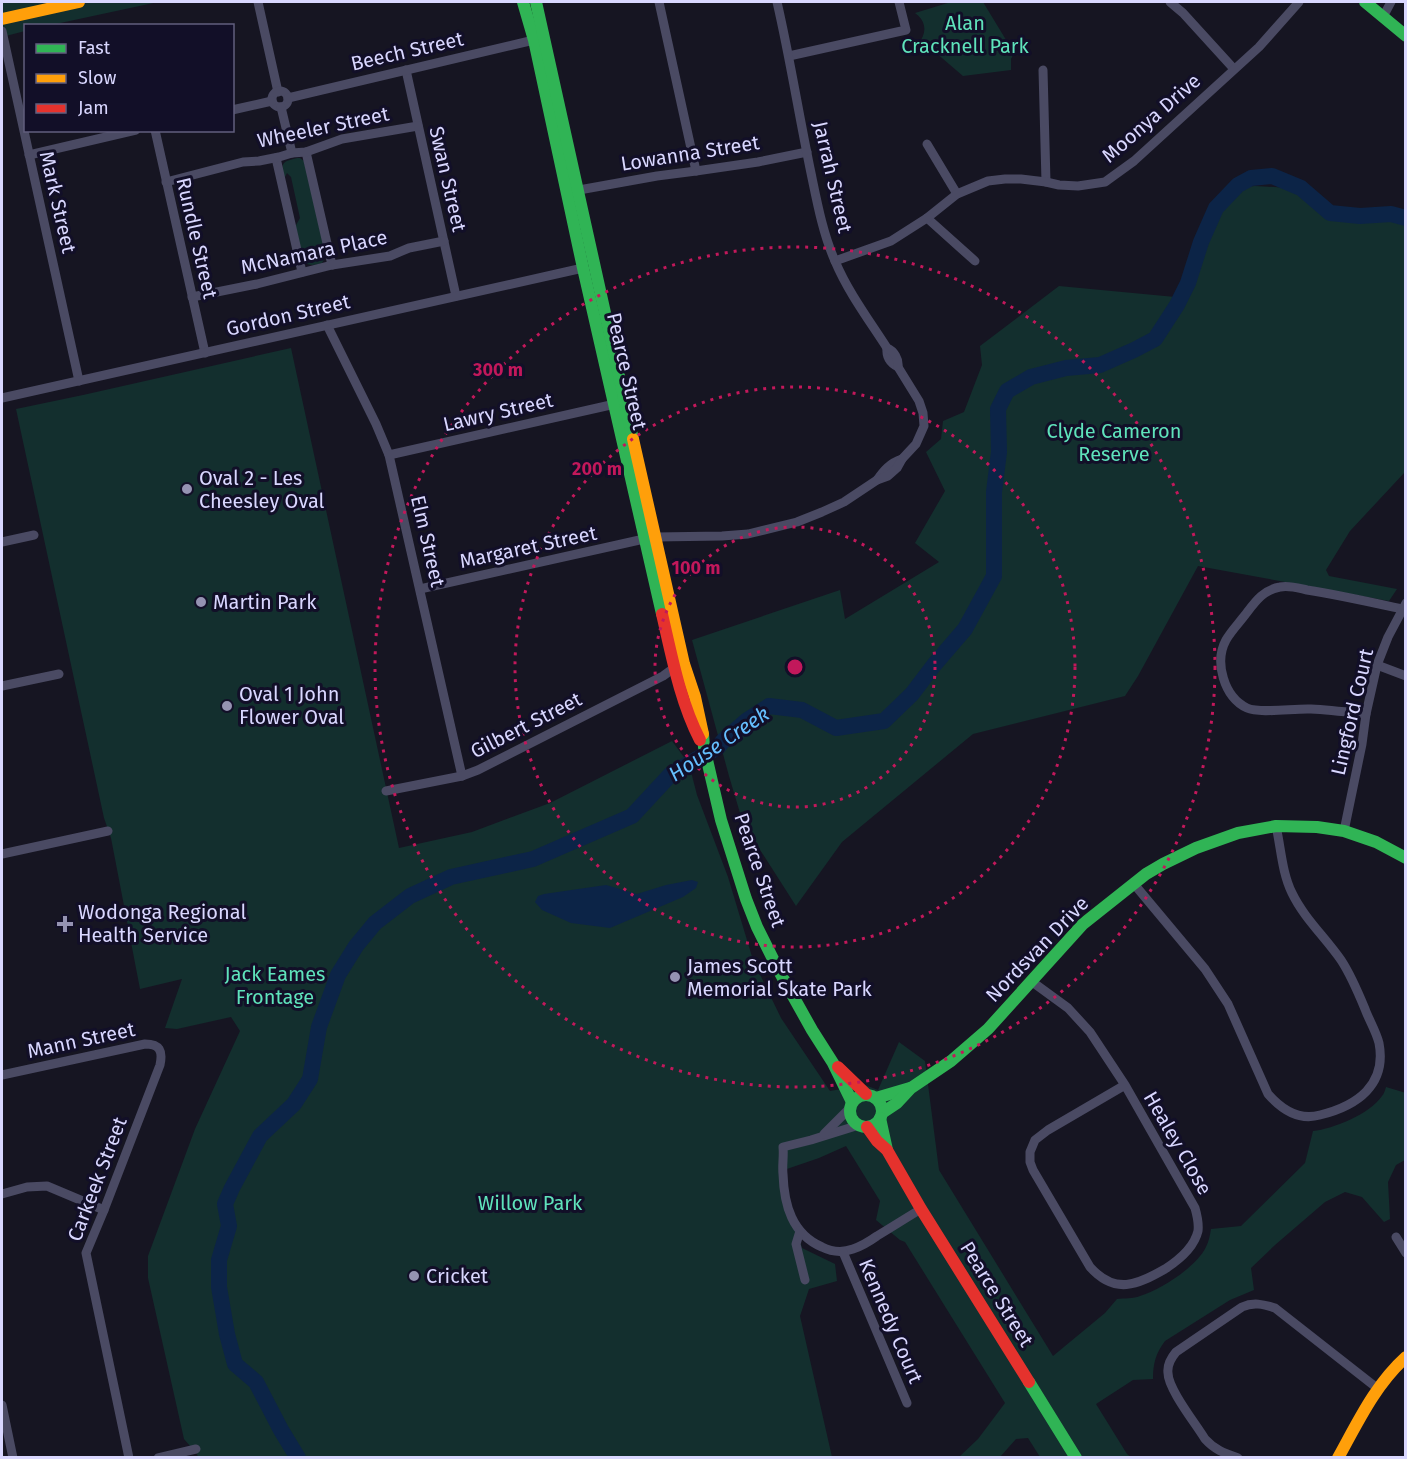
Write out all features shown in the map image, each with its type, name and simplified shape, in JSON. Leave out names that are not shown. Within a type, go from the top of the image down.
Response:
[{"type":"main road","points":[[2,19],[79,2]]},
{"type":"main road","name":"Pearce Street","points":[[523,2],[539,39]]},
{"type":"main road","name":"Pearce Street","points":[[536,2],[539,39],[573,191],[615,404],[650,538]]},
{"type":"main road","points":[[1365,2],[1406,36]]},
{"type":"main road","name":"Pearce Street","points":[[588,267],[695,732],[704,747],[735,867],[757,927],[790,991],[833,1062],[851,1105]]},
{"type":"main road","name":"Nordsvan Drive","points":[[881,1116],[911,1088],[951,1061],[988,1029],[1083,924],[1146,874],[1196,848],[1238,833],[1276,826],[1317,827],[1344,831],[1376,842],[1406,858]]},
{"type":"main road","name":"Pearce Street","points":[[833,1062],[871,1096]]},
{"type":"main road","name":"Nordsvan Drive","points":[[871,1096],[911,1088]]},
{"type":"main road","points":[[871,1096],[881,1104],[881,1116],[877,1123],[863,1126],[852,1118],[851,1105],[857,1097],[871,1096]]},
{"type":"main road","name":"Pearce Street","points":[[881,1116],[887,1150]]},
{"type":"main road","name":"Pearce Street","points":[[863,1126],[887,1150],[921,1209],[1076,1458]]},
{"type":"main road","points":[[1338,1458],[1377,1388],[1394,1366],[1406,1357]]},
{"type":"street","points":[[258,2],[278,92]]},
{"type":"street","points":[[659,2],[696,171]]},
{"type":"street","name":"Jarrah Street","points":[[650,538],[748,534],[797,522],[844,502],[877,480],[892,462],[902,459],[916,444],[924,426],[919,401],[898,367],[898,361],[892,350],[886,348],[835,261],[819,212],[777,2]]},
{"type":"street","points":[[789,56],[906,30],[899,2]]},
{"type":"street","points":[[1170,2],[1183,13],[1234,69]]},
{"type":"street","name":"Moonya Drive","points":[[835,261],[891,241],[927,218],[957,194],[988,181],[1005,178],[1078,186],[1105,182],[1134,161],[1259,47],[1299,2]]},
{"type":"street","points":[[1383,17],[1391,2]]},
{"type":"street","name":"Mark Street","points":[[2,31],[79,381]]},
{"type":"street","name":"Beech Street","points":[[288,98],[539,39]]},
{"type":"street","name":"Swan Street","points":[[406,70],[456,296]]},
{"type":"street","points":[[1043,70],[1046,182]]},
{"type":"street","points":[[272,101],[273,96],[278,92],[285,93],[288,98],[286,104],[281,107]]},
{"type":"street","points":[[272,101],[281,107]]},
{"type":"street","points":[[234,110],[272,101]]},
{"type":"street","points":[[281,107],[292,153]]},
{"type":"street","name":"Wheeler Street","points":[[166,182],[243,162],[306,152],[342,140],[418,126]]},
{"type":"street","points":[[28,155],[127,132]]},
{"type":"street","name":"Rundle Street","points":[[155,132],[205,353]]},
{"type":"street","points":[[927,144],[957,194]]},
{"type":"street","points":[[306,152],[332,266]]},
{"type":"street","name":"Lowanna Street","points":[[573,191],[657,176],[758,162],[807,152]]},
{"type":"street","points":[[276,158],[302,272]]},
{"type":"street","points":[[927,218],[975,261]]},
{"type":"street","name":"McNamara Place","points":[[192,297],[302,272],[390,256],[409,248],[444,241]]},
{"type":"street","name":"Gordon Street","points":[[2,398],[588,267]]},
{"type":"street","name":"Elm Street","points":[[327,325],[390,455],[462,776]]},
{"type":"street","name":"Lawry Street","points":[[390,455],[615,404]]},
{"type":"street","points":[[2,542],[34,535]]},
{"type":"street","name":"Margaret Street","points":[[420,589],[650,538]]},
{"type":"street","points":[[1366,714],[1310,709],[1258,710],[1245,707],[1226,685],[1220,665],[1222,650],[1226,640],[1257,600],[1268,591],[1279,587],[1290,586],[1403,606]]},
{"type":"street","name":"Lingford Court","points":[[1344,831],[1377,665],[1403,606]]},
{"type":"street","points":[[1377,665],[1406,676]]},
{"type":"street","name":"Gilbert Street","points":[[386,791],[462,776],[478,770],[679,666]]},
{"type":"street","points":[[2,686],[59,674]]},
{"type":"street","points":[[1134,884],[1205,969],[1228,1004],[1268,1094],[1278,1106],[1301,1116],[1314,1117],[1342,1107],[1358,1100],[1371,1087],[1379,1068],[1378,1041],[1341,961],[1299,906],[1292,893],[1276,826]]},
{"type":"street","points":[[2,854],[108,831]]},
{"type":"street","name":"Healey Close","points":[[1031,981],[1068,1008],[1090,1032],[1125,1085],[1195,1208],[1198,1225],[1193,1243],[1174,1263],[1136,1284],[1120,1284],[1097,1275],[1084,1259],[1030,1162],[1030,1152],[1035,1140],[1125,1085]]},
{"type":"street","name":"Mann Street","points":[[2,1075],[145,1044],[153,1044],[160,1049],[162,1056]]},
{"type":"street","name":"Carkeek Street","points":[[129,1458],[86,1252],[162,1056]]},
{"type":"street","points":[[822,1136],[851,1105]]},
{"type":"street","points":[[822,1136],[863,1126]]},
{"type":"street","name":"Kennedy Court","points":[[822,1136],[783,1147],[783,1173],[792,1220],[813,1243],[825,1249],[843,1252],[861,1246],[921,1209]]},
{"type":"street","points":[[2,1194],[27,1187],[47,1186],[104,1210]]},
{"type":"street","name":"Kennedy Court","points":[[800,1231],[796,1244],[805,1280]]},
{"type":"street","points":[[1396,1237],[1406,1253]]},
{"type":"street","name":"Kennedy Court","points":[[843,1252],[907,1403]]},
{"type":"street","points":[[1238,1458],[1212,1447],[1205,1439],[1170,1384],[1168,1372],[1171,1358],[1176,1352],[1242,1307],[1257,1304],[1275,1308],[1377,1388]]},
{"type":"street","points":[[2,1405],[13,1458]]},
{"type":"street","points":[[158,1458],[196,1449]]},
{"type":"green space","points":[[2,2],[158,2],[56,24],[24,24],[24,31],[2,37]]},
{"type":"green space","name":"Alan Cracknell Park","points":[[951,2],[983,2],[1014,53],[1011,59],[1011,70],[963,76],[921,40],[924,25],[915,13]]},
{"type":"green space","points":[[297,158],[304,161],[326,256],[322,263],[315,265],[304,261],[295,227],[300,218],[291,177],[287,173],[284,179],[283,174],[283,164]]},
{"type":"green space","name":"Clyde Cameron Reserve","points":[[1243,187],[1290,188],[1333,209],[1405,221],[1405,472],[1350,531],[1326,570],[1329,576],[1397,589],[1389,601],[1198,566],[1125,696],[973,734],[842,842],[796,906],[743,823],[692,640],[840,590],[845,619],[939,562],[915,543],[945,491],[926,452],[941,439],[943,421],[964,412],[982,365],[980,346],[1059,286],[1175,297],[1200,260],[1212,227],[1232,194]]},
{"type":"green space","points":[[291,348],[399,848],[472,832],[550,803],[672,741],[689,764],[697,795],[728,877],[753,960],[781,1018],[830,1091],[865,1085],[878,1090],[899,1042],[925,1061],[939,1170],[1053,1356],[1105,1313],[1117,1299],[1135,1298],[1148,1293],[1168,1283],[1187,1269],[1206,1247],[1211,1229],[1241,1226],[1305,1163],[1313,1131],[1340,1124],[1369,1109],[1383,1094],[1386,1087],[1406,1093],[1405,1160],[1396,1165],[1388,1182],[1390,1219],[1384,1222],[1362,1197],[1345,1192],[1325,1202],[1251,1268],[1254,1290],[1230,1300],[1165,1341],[1156,1358],[1153,1379],[1133,1380],[1096,1404],[1131,1457],[1040,1457],[1028,1438],[1016,1439],[1000,1457],[959,1457],[978,1439],[1005,1403],[905,1242],[876,1220],[880,1201],[846,1146],[781,1171],[802,1248],[835,1264],[837,1281],[809,1289],[800,1316],[832,1457],[198,1457],[184,1439],[148,1278],[148,1256],[195,1129],[240,1031],[231,1017],[177,1029],[165,1028],[182,979],[140,989],[111,838],[104,818],[16,409]]},
{"type":"water","points":[[692,880],[698,882],[696,888],[683,897],[610,928],[571,923],[542,910],[535,902],[538,896],[544,894],[606,885],[637,894]]},
{"type":"waterway","name":"House Creek","points":[[298,1458],[256,1382],[235,1364],[219,1287],[219,1260],[229,1226],[225,1204],[260,1136],[294,1104],[310,1079],[319,1027],[338,975],[356,946],[375,923],[410,896],[451,877],[533,859],[632,816],[671,774],[718,747],[746,721],[769,706],[802,710],[836,728],[884,721],[912,694],[965,629],[994,576],[994,492],[999,452],[998,409],[1007,391],[1031,377],[1066,368],[1100,365],[1155,339],[1188,283],[1201,242],[1216,208],[1238,185],[1251,178],[1272,176],[1301,188],[1330,213],[1360,216],[1391,214],[1406,218]]},
{"type":"traffic: fast","points":[[523,2],[534,40],[662,614]]},
{"type":"traffic: fast","points":[[536,2],[633,439]]},
{"type":"traffic: fast","points":[[1365,2],[1406,36]]},
{"type":"traffic: fast","points":[[703,734],[721,820],[757,927],[779,971],[833,1063],[852,1102]]},
{"type":"traffic: fast","points":[[882,1113],[897,1103],[911,1088],[951,1061],[988,1029],[1083,924],[1146,874],[1163,864],[1196,848],[1238,833],[1276,826],[1317,827],[1344,831],[1376,842],[1406,858]]},
{"type":"traffic: fast","points":[[876,1098],[910,1088]]},
{"type":"traffic: fast","points":[[866,1095],[877,1100],[882,1111],[877,1122],[866,1127],[855,1122],[850,1111],[855,1100],[866,1095]]},
{"type":"traffic: fast","points":[[880,1118],[887,1150]]},
{"type":"traffic: fast","points":[[1029,1382],[1076,1458]]},
{"type":"traffic: slow","points":[[2,19],[79,2]]},
{"type":"traffic: slow","points":[[633,439],[684,664],[695,697],[703,734]]},
{"type":"traffic: slow","points":[[1338,1458],[1376,1392],[1406,1357]]},
{"type":"traffic: jam","points":[[662,614],[682,694],[700,740]]},
{"type":"traffic: jam","points":[[838,1067],[866,1094]]},
{"type":"traffic: jam","points":[[867,1127],[887,1150],[921,1209],[1029,1382]]},
{"type":"place","name":"Oval 2 - Les Cheesley Oval","points":[[187,489]]},
{"type":"place","name":"Martin Park","points":[[201,602]]},
{"type":"place","name":"Oval 1 John Flower Oval","points":[[227,706]]},
{"type":"place","name":"Wodonga Regional Health Service","points":[[65,924]]},
{"type":"place","name":"James Scott Memorial Skate Park","points":[[675,977]]},
{"type":"place","name":"Cricket","points":[[414,1276]]},
{"type":"park label","name":"Jack Eames Frontage","points":[[275,986]]},
{"type":"park label","name":"Willow Park","points":[[530,1203]]}]
